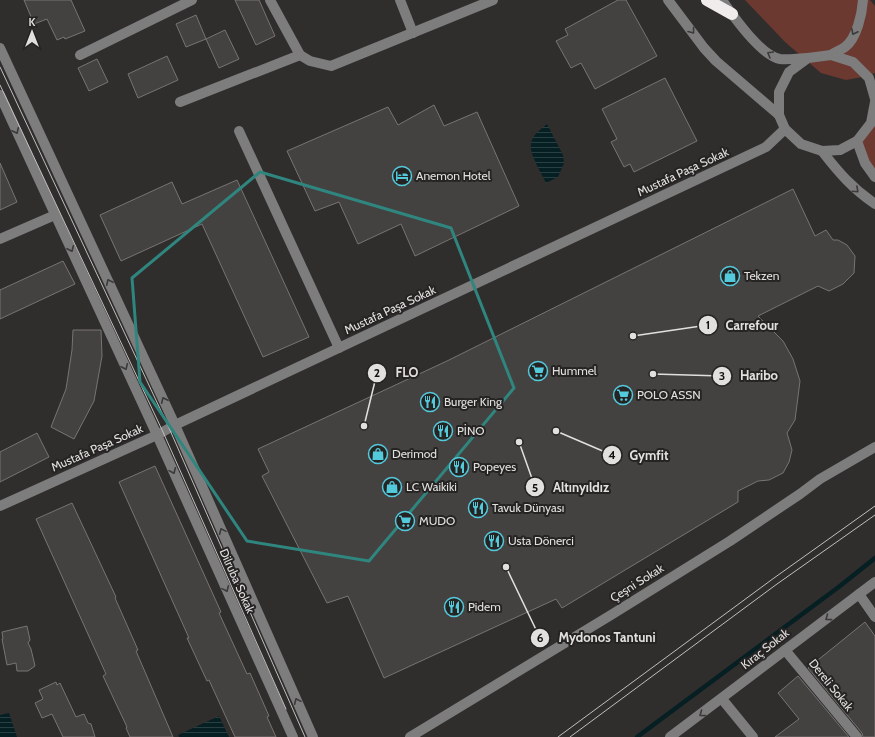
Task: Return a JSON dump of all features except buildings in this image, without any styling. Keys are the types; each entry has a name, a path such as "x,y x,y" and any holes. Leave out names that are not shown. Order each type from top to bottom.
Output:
{"highway":[{"path":"707,0 732,14"}],"street":[{"path":"80,55 192,0"},
{"path":"270,0 300,55 310,61 331,66 493,0"},
{"path":"400,0 413,33"},
{"path":"668,0 704,48 716,61 779,115"},
{"path":"722,0 761,49 779,59 808,58 831,55 846,46 855,32 862,14 863,0"},
{"path":"0,48 175,425 313,737"},
{"path":"180,102 300,55"},
{"path":"808,58 789,72 779,92 779,115 785,129 801,144 822,151 840,150 857,141 871,123 875,101 869,78 853,62 831,55"},
{"name":"Dilruba Sokak","path":"0,95 157,435 293,737"},
{"name":"Mustafa Paşa Sokak","path":"0,506 157,435 175,425 766,147 785,129"},
{"path":"240,131 339,348"},
{"path":"857,141 865,163 875,177"},
{"path":"822,151 839,174 861,194 875,204"},
{"path":"0,239 56,215"},
{"name":"Çeşni Sokak","path":"410,737 611,615 730,540 820,479 875,447"},
{"name":"Kıraç Sokak","path":"670,737 875,582"},
{"path":"859,594 875,617"},
{"name":"Dereli Sokak","path":"785,650 857,737"},
{"path":"722,699 753,737"}],"highlighted area":[{"path":"260,172 451,228 514,388 369,561 247,541 140,382 132,278"}],"shaded area":[{"path":"745,0 870,0 875,6 875,73 868,76 846,80 821,73 785,42"},
{"path":"875,113 875,175 853,146"}],"water":[{"path":"547,124 563,155 564,163 558,177 546,183 532,153 531,144 537,132"},
{"path":"9,713 17,737 0,737 0,715"},
{"path":"219,716 229,737 179,737 178,735"}],"waterway":[{"path":"637,737 840,586 875,558"}],"tram line":[{"path":"0,67 169,428 305,737"},
{"path":"0,85 163,432 286,709"},
{"path":"558,737 774,578 875,506"},
{"path":"570,737 777,584 875,515"}],"place":[{"name":"Anemon Hotel","path":"402,176"},
{"name":"Tekzen","path":"730,276"},
{"name":"Carrefour","path":"633,336"},
{"name":"Hummel","path":"538,371"},
{"name":"Haribo","path":"653,374"},
{"name":"POLO ASSN","path":"623,395"},
{"name":"Burger King","path":"430,402"},
{"name":"FLO","path":"364,426"},
{"name":"PİNO","path":"443,431"},
{"name":"Gymfit","path":"556,431"},
{"name":"Altınyıldız","path":"519,442"},
{"name":"Derimod","path":"378,454"},
{"name":"Popeyes","path":"459,467"},
{"name":"LC Waikiki","path":"392,487"},
{"name":"Tavuk Dünyası","path":"478,508"},
{"name":"MUDO","path":"405,521"},
{"name":"Usta Dönerci","path":"494,541"},
{"name":"Mydonos Tantuni","path":"506,567"},
{"name":"Pidem","path":"454,607"}]}
